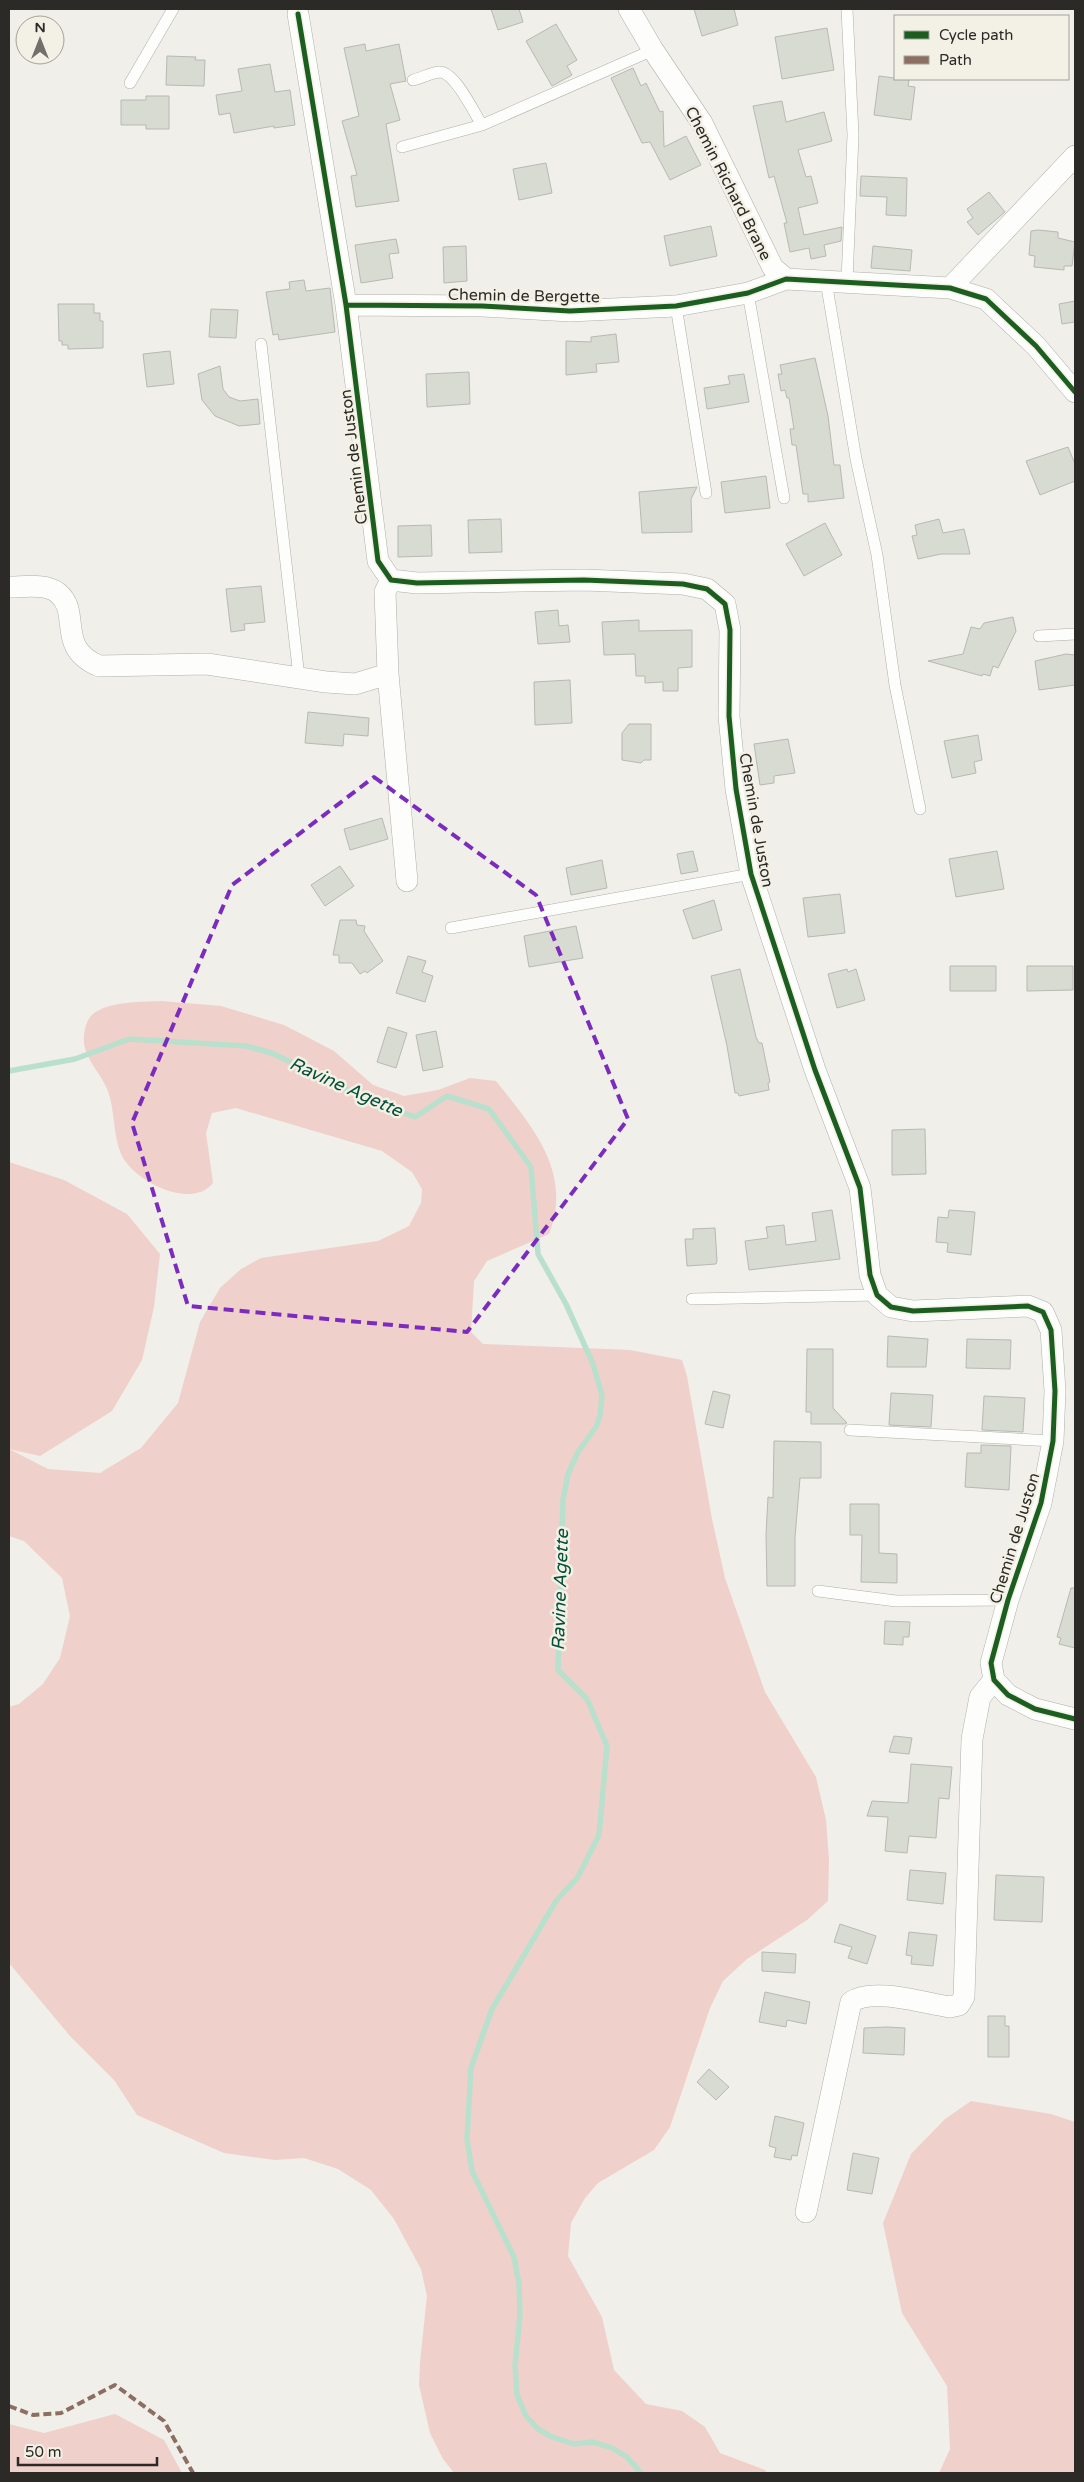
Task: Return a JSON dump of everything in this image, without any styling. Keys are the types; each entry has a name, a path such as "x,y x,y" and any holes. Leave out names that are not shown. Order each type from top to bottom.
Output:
{"street":[{"name":"Chemin Richard Brane","path":"629,9 653,50 702,123 773,268 786,279"},
{"name":"Chemin de Juston","path":"292,12 346,305 378,561 391,580 416,583 584,580 682,584 707,589 725,604 730,630 729,716 736,788 750,874 815,1070 860,1188 870,1274 877,1295 891,1307 913,1311 1028,1306 1043,1312 1051,1330 1055,1391 1054,1441 1041,1503 1008,1600 990,1663 994,1680"},
{"path":"950,288 1075,156"},
{"name":"Chemin de Bergette","path":"346,305 482,306 570,312 676,306 748,292 786,279 950,288 986,299 1036,346 1075,392"},
{"path":"391,580 385,592 388,674 406,881"},
{"path":"9,587 43,587 58,593 66,605 75,648 89,661 99,666 207,664 355,684 388,674"},
{"path":"806,2212 851,2002 859,1997 873,1995 950,2007 960,2004 964,1997 972,1739 980,1697 994,1680 1008,1695 1035,1709 1075,1719"}],"lane":[{"path":"130,83 173,9"},
{"path":"847,9 852,135 847,282"},
{"path":"402,147 482,125 653,50"},
{"path":"413,80 440,72 448,74 462,91 482,125"},
{"path":"826,281 856,459 877,555 895,685 920,809"},
{"path":"748,292 784,498"},
{"path":"676,306 706,493"},
{"path":"261,344 299,677"},
{"path":"1039,636 1075,634"},
{"path":"451,928 750,874"},
{"path":"692,1299 877,1295"},
{"path":"850,1430 1054,1441"},
{"path":"818,1591 896,1601 1008,1600"}],"highlighted area":[{"path":"374,777 536,895 628,1119 467,1332 188,1306 132,1123 232,885"}],"shaded area":[{"path":"161,1001 221,1006 284,1025 334,1051 373,1085 404,1096 438,1090 470,1078 496,1081 523,1116 545,1152 553,1171 556,1191 555,1212 549,1234 487,1261 474,1281 471,1332 483,1344 630,1350 682,1360 687,1376 712,1519 725,1578 765,1692 816,1777 826,1820 829,1860 828,1901 807,1920 747,1959 723,1981 710,2008 670,2127 654,2150 598,2183 585,2198 571,2223 568,2256 602,2317 614,2370 646,2404 682,2411 705,2427 720,2453 765,2470 767,2473 454,2473 443,2459 430,2433 419,2385 427,2296 421,2269 394,2219 371,2190 338,2169 304,2158 275,2160 224,2153 137,2115 114,2080 70,2036 9,1963 9,1707 19,1704 43,1684 60,1658 70,1616 62,1578 24,1541 9,1536 9,1449 48,1469 100,1473 141,1448 178,1403 200,1322 220,1288 241,1269 261,1258 378,1241 409,1226 421,1203 422,1189 412,1172 382,1151 236,1108 212,1113 206,1133 213,1183 203,1191 191,1194 177,1193 149,1182 137,1173 127,1164 118,1147 108,1091 87,1054 84,1035 90,1018 98,1010 125,1003"},
{"path":"9,1162 64,1180 127,1214 160,1254 154,1307 142,1360 112,1411 40,1456 9,1449"},
{"path":"971,2101 1051,2114 1075,2122 1075,2473 939,2473 950,2449 947,2386 902,2313 883,2223 911,2154 945,2119"},
{"path":"115,2414 164,2440 182,2473 9,2473 9,2424 44,2433"}],"building":[{"path":"491,9 519,9 523,22 498,30"},
{"path":"694,9 734,9 738,25 702,36"},
{"path":"556,24 577,60 567,66 572,75 552,86 526,41"},
{"path":"827,28 834,70 782,79 775,37"},
{"path":"365,44 366,51 399,44 406,81 390,84 400,120 386,124 399,201 356,207 351,176 357,175 342,121 359,116 344,48"},
{"path":"167,56 196,57 195,60 205,60 204,86 166,85"},
{"path":"270,64 275,92 290,90 295,125 274,128 274,126 234,133 230,113 219,115 216,95 242,91 238,69"},
{"path":"633,68 641,86 646,83 660,112 663,111 664,147 686,136 701,165 670,180 650,142 642,143 611,78"},
{"path":"879,76 894,78 894,80 909,80 908,86 915,87 911,120 874,115"},
{"path":"146,96 169,96 169,129 146,129 146,125 121,125 121,100 146,100"},
{"path":"782,101 786,122 824,112 832,141 798,150 806,177 811,176 818,203 798,208 804,235 842,227 841,241 824,245 826,256 811,259 809,248 790,252 784,223 787,223 774,176 769,178 753,106"},
{"path":"546,163 552,193 519,200 513,169"},
{"path":"861,176 907,178 906,216 886,215 887,197 860,196"},
{"path":"989,192 1005,212 978,235 967,222 973,218 967,209"},
{"path":"711,226 717,256 670,266 664,236"},
{"path":"1031,231 1058,232 1058,238 1075,242 1072,266 1064,266 1064,270 1034,267 1035,256 1029,255"},
{"path":"396,239 399,253 389,254 393,278 361,283 355,245"},
{"path":"466,246 467,281 444,283 443,247"},
{"path":"873,246 912,250 910,271 871,268"},
{"path":"304,280 306,291 330,288 335,332 279,340 278,334 273,335 266,292 290,289 289,282"},
{"path":"1075,301 1075,322 1062,324 1059,304"},
{"path":"58,304 94,304 94,313 100,313 100,321 103,321 103,348 68,349 68,345 62,345 62,341 59,341"},
{"path":"211,309 238,310 236,338 209,337"},
{"path":"616,334 619,362 596,364 597,372 566,375 566,341 591,342 591,337"},
{"path":"170,351 174,384 147,387 143,354"},
{"path":"815,358 828,416 834,465 840,465 844,498 808,502 808,494 803,494 796,445 792,445 790,429 794,429 789,398 787,398 785,390 781,391 778,374 782,374 780,365"},
{"path":"220,366 223,389 229,397 240,401 258,399 260,424 239,426 215,416 202,400 198,374"},
{"path":"469,372 470,404 427,407 426,374"},
{"path":"744,374 749,402 707,409 704,388 730,384 728,376"},
{"path":"1068,447 1075,464 1075,481 1040,495 1026,461"},
{"path":"766,476 770,508 725,513 721,482"},
{"path":"697,487 691,499 692,532 642,533 639,492"},
{"path":"501,519 502,552 469,553 468,520"},
{"path":"939,519 943,533 964,529 970,554 941,554 918,559 912,536 917,535 915,525"},
{"path":"825,523 842,555 804,576 786,544"},
{"path":"431,525 432,556 398,557 398,526"},
{"path":"261,586 265,622 244,624 245,630 231,632 226,589"},
{"path":"558,610 559,626 568,625 570,642 538,644 535,612"},
{"path":"1013,617 1016,631 998,668 993,666 990,676 983,674 982,676 928,661 963,654 971,627 980,629 984,623"},
{"path":"639,620 639,631 692,630 692,667 678,668 678,691 663,691 663,682 645,683 645,676 636,676 635,654 604,655 602,622"},
{"path":"1066,654 1075,655 1075,685 1039,690 1035,661"},
{"path":"570,680 572,723 535,725 534,682"},
{"path":"308,712 369,718 368,736 344,734 343,746 305,743"},
{"path":"629,724 651,724 651,760 644,760 641,763 622,760 622,733"},
{"path":"978,735 982,760 974,762 976,773 952,778 944,741"},
{"path":"788,739 795,773 774,776 774,783 760,785 754,744"},
{"path":"382,818 388,839 350,850 344,829"},
{"path":"693,851 698,871 681,874 677,854"},
{"path":"997,851 1004,889 956,897 949,859"},
{"path":"602,860 607,888 571,895 566,868"},
{"path":"340,866 354,886 325,906 311,885"},
{"path":"840,894 845,933 808,937 803,898"},
{"path":"714,900 722,930 693,939 683,910"},
{"path":"340,920 356,920 357,925 365,926 364,931 383,961 367,973 365,971 360,974 352,963 339,963 339,955 333,955"},
{"path":"576,926 583,958 529,967 524,936"},
{"path":"408,956 426,961 422,972 433,976 425,1002 396,993"},
{"path":"950,966 996,966 996,991 950,991"},
{"path":"1027,966 1073,966 1073,990 1027,991"},
{"path":"740,969 756,1037 759,1043 762,1043 770,1082 768,1083 769,1090 739,1096 738,1093 735,1093 727,1046 711,976"},
{"path":"847,969 848,972 856,969 865,1000 837,1008 828,974"},
{"path":"388,1027 407,1033 396,1068 377,1062"},
{"path":"436,1031 443,1067 423,1071 416,1035"},
{"path":"925,1129 926,1174 892,1175 892,1130"},
{"path":"832,1210 840,1259 749,1270 745,1241 768,1238 766,1227 784,1225 786,1245 816,1241 812,1213"},
{"path":"949,1210 975,1212 971,1255 947,1252 948,1243 936,1242 938,1217 948,1218"},
{"path":"715,1228 716,1264 687,1266 685,1239 693,1239 693,1229"},
{"path":"888,1336 928,1339 926,1367 887,1367"},
{"path":"967,1339 1011,1340 1010,1369 966,1368"},
{"path":"807,1349 833,1349 833,1408 847,1423 811,1424 811,1412 806,1412"},
{"path":"713,1391 730,1395 723,1428 705,1424"},
{"path":"891,1393 933,1395 931,1427 889,1425"},
{"path":"984,1396 1025,1398 1023,1432 982,1430"},
{"path":"774,1441 821,1442 821,1478 800,1478 795,1537 795,1586 767,1586 766,1535 768,1497 773,1498"},
{"path":"981,1445 1011,1446 1009,1490 965,1487 967,1453 981,1453"},
{"path":"850,1504 879,1504 879,1553 897,1554 897,1583 861,1582 862,1535 850,1535"},
{"path":"1071,1588 1075,1588 1075,1648 1059,1644 1061,1638 1057,1637"},
{"path":"885,1621 910,1622 909,1637 903,1637 903,1645 884,1644"},
{"path":"894,1736 912,1738 909,1754 889,1752"},
{"path":"911,1764 952,1767 949,1799 939,1798 936,1838 909,1836 907,1853 885,1851 888,1817 867,1816 872,1801 908,1803"},
{"path":"910,1870 946,1873 943,1904 907,1900"},
{"path":"996,1875 1044,1877 1042,1922 994,1920"},
{"path":"840,1924 876,1936 867,1964 848,1958 852,1947 834,1942"},
{"path":"909,1932 937,1935 933,1966 911,1964 912,1956 906,1955"},
{"path":"762,1952 796,1954 795,1973 762,1971"},
{"path":"765,1992 810,2002 806,2024 787,2020 786,2027 759,2022"},
{"path":"988,2016 1005,2016 1005,2026 1009,2026 1009,2057 988,2057"},
{"path":"864,2028 905,2028 904,2055 863,2053"},
{"path":"709,2069 729,2087 716,2100 697,2082"},
{"path":"775,2116 804,2123 797,2156 792,2155 791,2160 774,2157 776,2148 769,2146"},
{"path":"853,2153 879,2158 872,2194 847,2190"}],"waterway":[{"name":"Ravine Agette","path":"9,1071 75,1059 129,1039 246,1046 272,1053 362,1097 415,1117 447,1096 489,1109 531,1167 538,1254 566,1304 593,1364 602,1395 600,1416 596,1427 578,1452 568,1474 563,1500 558,1670 587,1699 607,1746 599,1835 578,1877 556,1901 492,2009 471,2068 467,2139 472,2171 514,2257 519,2284 520,2315 515,2365 517,2395 526,2416 538,2429 552,2437 574,2444 593,2442 612,2448 627,2457 641,2473"}],"marked path":[{"path":"9,2406 33,2415 61,2413 115,2385 164,2421 193,2473"}],"cycle path":[{"path":"298,14 346,305 378,561 391,580 417,583 584,580 683,584 707,589 725,604 730,630 729,716 736,789 751,874 815,1070 860,1188 870,1275 877,1295 891,1307 913,1311 1028,1306 1043,1312 1051,1330 1055,1391 1053,1441 1041,1503 1008,1600 991,1663 994,1680 1008,1695 1035,1709 1075,1719"},
{"path":"346,305 482,306 570,311 676,306 748,293 786,279 950,288 986,299 1036,346 1075,392"}]}
